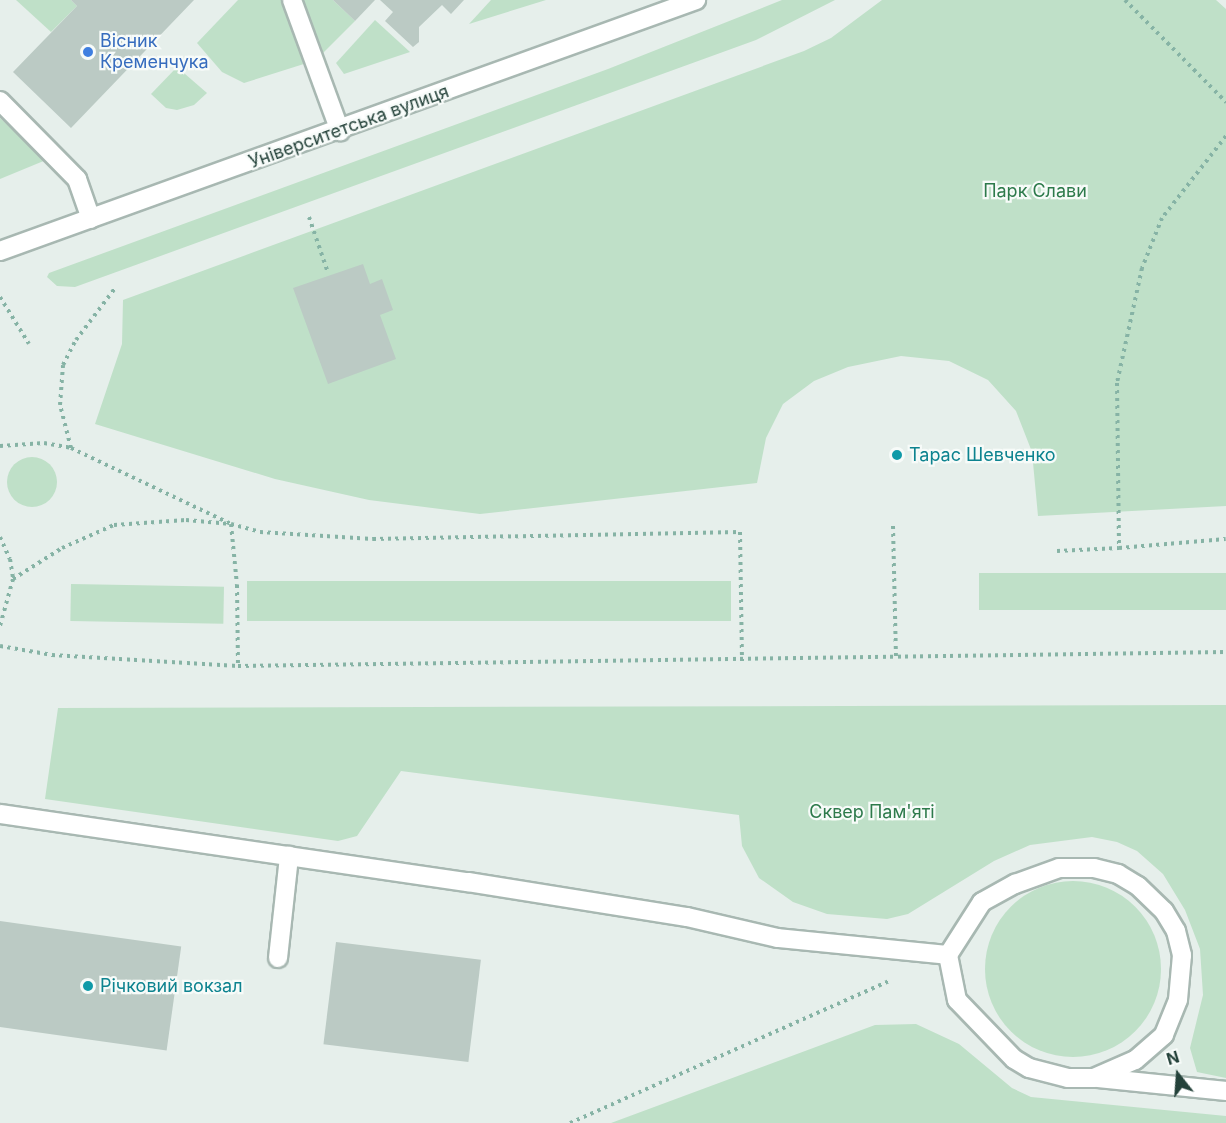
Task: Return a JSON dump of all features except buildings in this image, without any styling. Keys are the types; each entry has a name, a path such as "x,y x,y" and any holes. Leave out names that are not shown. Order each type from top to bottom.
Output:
{"street":[{"path":"292,0 340,131"},
{"name":"Університетська вулиця","path":"0,251 340,131 696,0"},
{"path":"0,101 77,179 91,219"},
{"path":"0,814 687,917 778,938 948,955"},
{"path":"279,958 290,856"},
{"path":"1094,1078 1115,1071 1150,1049 1173,1018 1182,978 1182,955 1176,931 1152,896 1118,874 1094,868 1059,868 1015,884 982,902 948,955 957,1000 1014,1059 1029,1068 1068,1078 1094,1078 1226,1090"}],"path":[{"path":"1125,0 1226,102"},
{"path":"1119,548 1117,383 1142,268 1162,218 1226,136"},
{"path":"309,217 327,270"},
{"path":"71,448 60,405 63,365 76,340 116,287"},
{"path":"0,297 29,345"},
{"path":"0,446 44,443 71,448 231,524"},
{"path":"13,579 62,548 114,525 186,520 231,524 283,535 373,539 740,532 742,661"},
{"path":"231,524 237,585 238,666"},
{"path":"893,526 896,658"},
{"path":"0,537 10,559 13,579 0,626"},
{"path":"1057,550 1119,548 1226,539"},
{"path":"0,646 52,655 238,666 742,661 1226,651"},
{"path":"570,1123 894,979"}],"green space":[{"path":"16,0 71,0 77,6 51,32"},
{"path":"238,0 284,0 307,63 244,83 222,72 197,43"},
{"path":"303,0 333,0 355,21 323,53"},
{"path":"491,0 546,0 469,24"},
{"path":"782,0 835,0 756,40 75,287 57,286 47,277 49,273 608,69"},
{"name":"Парк Слави","path":"882,0 1216,0 1226,9 1226,506 1038,516 1032,452 1016,411 988,380 949,361 901,356 848,367 814,381 783,404 766,438 757,483 480,514 369,500 275,479 95,424 122,344 123,300 804,51 831,38"},
{"path":"375,20 410,52 344,74 336,63"},
{"path":"177,67 207,93 194,105 177,110 166,108 151,94"},
{"path":"0,118 46,160 0,179"},
{"path":"27,457 37,457 50,464 57,477 57,487 50,500 37,507 27,507 18,503 11,496 7,487 7,477 11,468 18,461"},
{"path":"979,573 1226,573 1226,610 979,610"},
{"path":"247,581 731,581 731,621 247,621"},
{"path":"71,584 224,587 223,624 70,621"},
{"name":"Сквер Пам'яті","path":"1226,705 1226,1078 1197,1072 1190,1048 1203,995 1200,949 1185,910 1163,874 1137,851 1117,842 1092,837 1030,845 994,861 908,914 887,919 827,914 793,902 759,878 742,846 739,815 401,771 357,836 338,841 45,799 58,708"},
{"path":"1073,881 1090,882 1107,887 1135,907 1155,935 1160,952 1160,986 1155,1003 1135,1031 1107,1051 1090,1056 1073,1057 1056,1056 1039,1051 1011,1031 991,1003 986,986 985,969 986,952 991,935 1011,907 1039,887 1056,882"},
{"path":"916,1024 959,1044 1012,1088 1031,1097 1226,1116 1226,1123 611,1123 875,1025"}],"place":[{"name":"Вісник Кременчука","path":"88,52"},
{"name":"Тарас Шевченко","path":"897,455"},
{"name":"Річковий вокзал","path":"88,986"}]}
